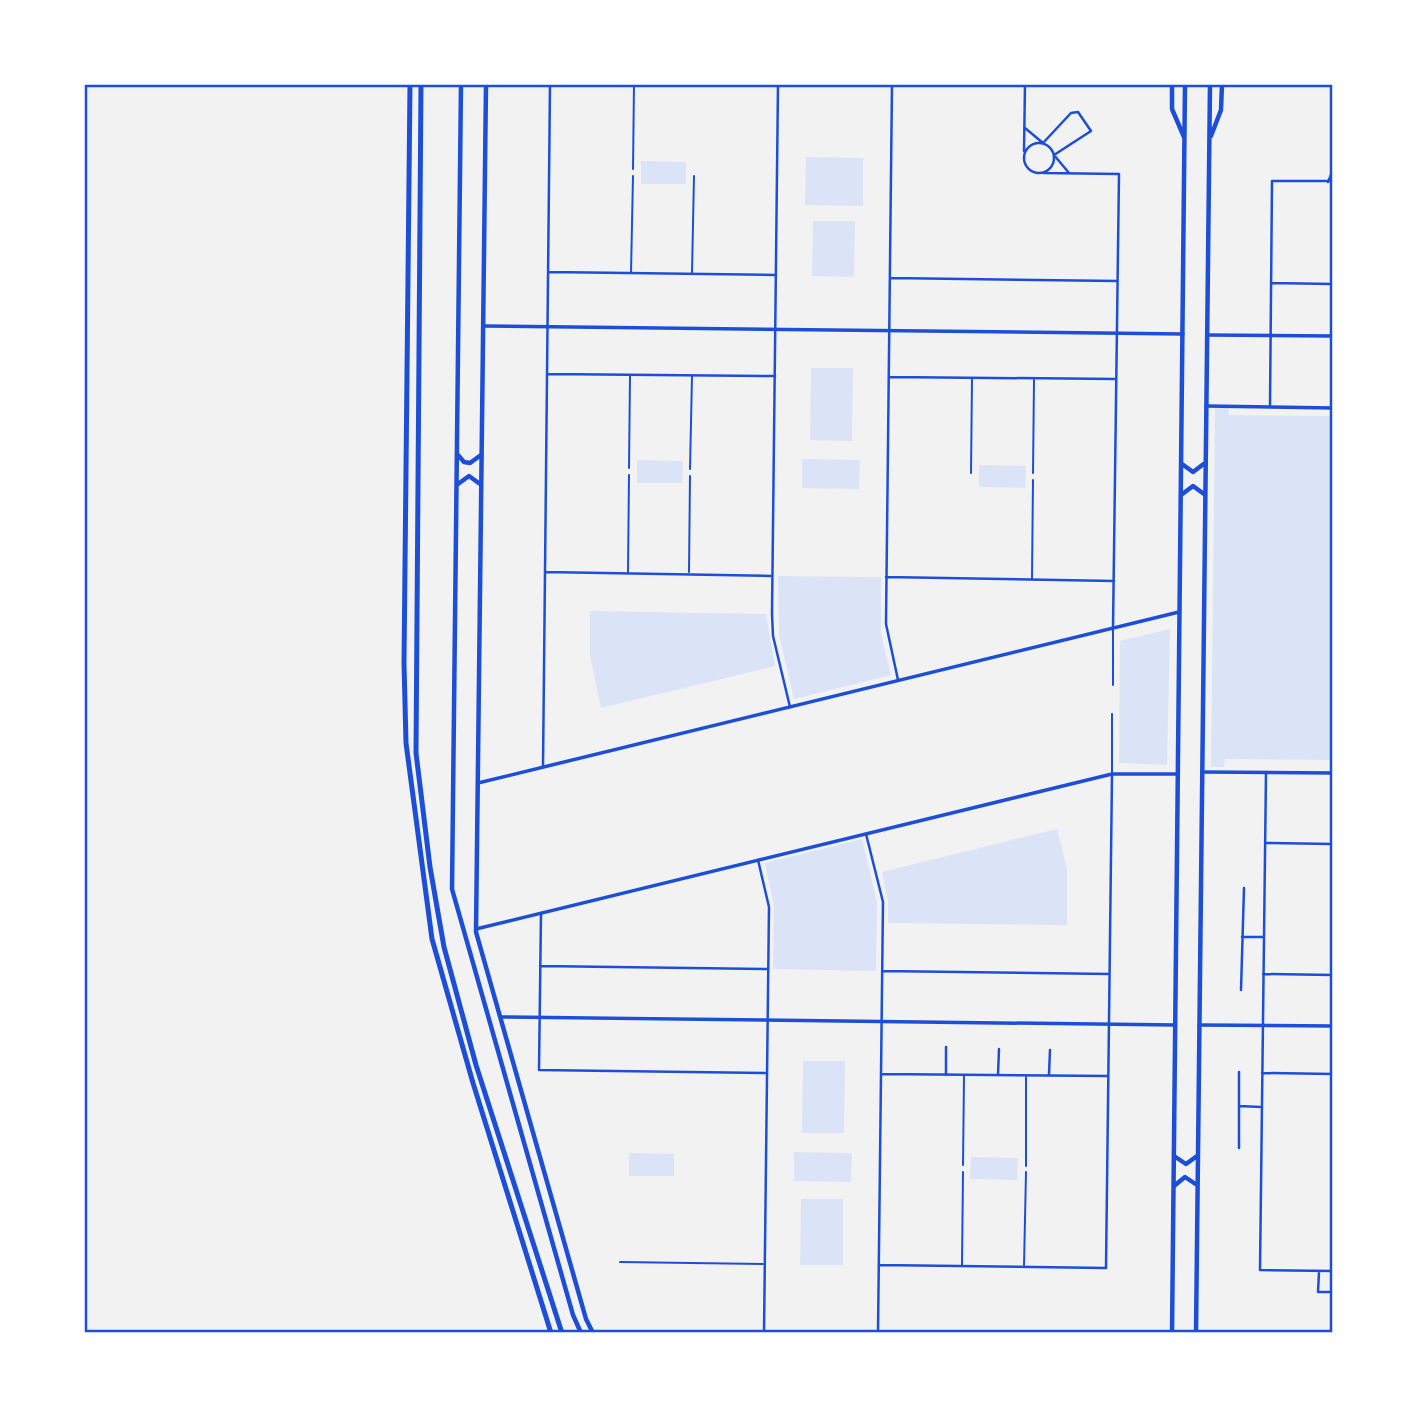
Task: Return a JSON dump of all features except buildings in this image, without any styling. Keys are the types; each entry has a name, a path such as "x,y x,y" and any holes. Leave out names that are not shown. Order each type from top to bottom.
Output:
{"highway":[{"path":"410,84 404,663 408,768 432,939 473,1083 551,1333"},
{"path":"421,84 416,752 430,867 444,947 476,1065 563,1333"}],"main road":[{"path":"461,84 452,889 573,1315 581,1333"},
{"path":"486,84 476,929 586,1319 593,1333"},
{"path":"1172,84 1172,109 1185,139"},
{"path":"1171,1333 1185,84"},
{"path":"1196,1333 1210,84"},
{"path":"1209,140 1221,110 1222,84"},
{"path":"457,451 461,460 470,463 477,461 481,451"},
{"path":"1181,459 1186,469 1193,472 1200,469 1206,460"},
{"path":"457,488 462,478 469,476 479,481 481,489"},
{"path":"1181,498 1186,489 1193,486 1203,491 1205,499"},
{"path":"1174,1152 1176,1159 1186,1164 1193,1162 1198,1152"},
{"path":"1173,1189 1178,1180 1185,1177 1195,1182 1198,1190"}],"street":[{"path":"543,767 550,84"},
{"path":"778,84 772,576 774,636 790,707"},
{"path":"892,84 886,577 887,633 898,680"},
{"path":"1025,84 1024,153 1025,161 1033,170 1044,173 1119,174 1113,628"},
{"path":"1043,144 1071,113 1078,112 1091,131 1087,137 1054,155"},
{"path":"1025,128 1069,173"},
{"path":"1024,153 1031,143 1043,144"},
{"path":"1044,173 1054,166 1054,155"},
{"path":"1328,182 1333,170"},
{"path":"1270,407 1272,181 1333,181"},
{"path":"547,272 775,275"},
{"path":"890,278 1117,281"},
{"path":"1271,283 1333,284"},
{"path":"483,326 1182,334"},
{"path":"1207,335 1333,337"},
{"path":"547,374 775,376"},
{"path":"889,377 1116,379"},
{"path":"1206,406 1333,408"},
{"path":"544,572 772,576"},
{"path":"886,577 1114,581"},
{"path":"478,783 1180,612"},
{"path":"1202,772 1333,773"},
{"path":"1266,772 1260,1270 1333,1271"},
{"path":"476,929 1112,774 1178,774"},
{"path":"878,1265 1106,1268 1112,774"},
{"path":"866,834 883,902 878,1333"},
{"path":"1265,843 1333,844"},
{"path":"758,860 769,907 764,1333"},
{"path":"1241,990 1244,888"},
{"path":"541,913 539,1070 767,1073"},
{"path":"1242,937 1264,937"},
{"path":"540,967 767,969"},
{"path":"881,971 1109,974"},
{"path":"1263,974 1333,975"},
{"path":"499,1017 1175,1025"},
{"path":"1199,1025 1333,1026"},
{"path":"946,1047 946,1075"},
{"path":"998,1075 999,1048"},
{"path":"1049,1076 1050,1050"},
{"path":"1239,1148 1240,1072"},
{"path":"1262,1073 1333,1074"},
{"path":"881,1074 1108,1076"},
{"path":"1240,1106 1262,1107"},
{"path":"1319,1271 1318,1292 1333,1292"}],"lane":[{"path":"633,169 634,84"},
{"path":"631,274 633,176"},
{"path":"692,274 694,176"},
{"path":"629,468 631,375"},
{"path":"690,469 692,375"},
{"path":"971,472 972,378"},
{"path":"1033,473 1034,379"},
{"path":"628,573 629,475"},
{"path":"689,575 690,475"},
{"path":"1032,579 1033,480"},
{"path":"1113,628 1113,685"},
{"path":"1112,714 1112,774"},
{"path":"963,1165 964,1075"},
{"path":"1026,1076 1026,1166"},
{"path":"962,1266 963,1172"},
{"path":"1024,1267 1026,1172"},
{"path":"620,1262 764,1264"}],"shaded area":[{"path":"806,157 863,158 863,206 805,205"},
{"path":"641,161 686,162 686,184 641,184"},
{"path":"813,221 855,221 854,277 812,276"},
{"path":"811,368 853,368 852,441 810,440"},
{"path":"1215,407 1228,407 1229,415 1333,416 1333,760 1225,759 1224,767 1211,767"},
{"path":"802,459 860,460 859,489 802,488"},
{"path":"637,460 683,461 682,483 637,483"},
{"path":"979,465 1026,466 1025,488 979,487"},
{"path":"778,576 881,577 881,634 891,675 794,699 779,635"},
{"path":"590,611 766,614 775,666 601,708 590,656"},
{"path":"1170,629 1167,765 1119,763 1120,641"},
{"path":"1057,829 1067,869 1067,925 888,923 888,901 882,872"},
{"path":"862,839 877,902 876,971 773,969 774,907 765,863"},
{"path":"803,1061 845,1061 844,1133 802,1133"},
{"path":"794,1152 852,1153 851,1182 794,1181"},
{"path":"629,1153 674,1154 674,1176 629,1176"},
{"path":"971,1157 1018,1158 1017,1180 970,1179"},
{"path":"801,1199 843,1199 843,1265 800,1265"}]}
